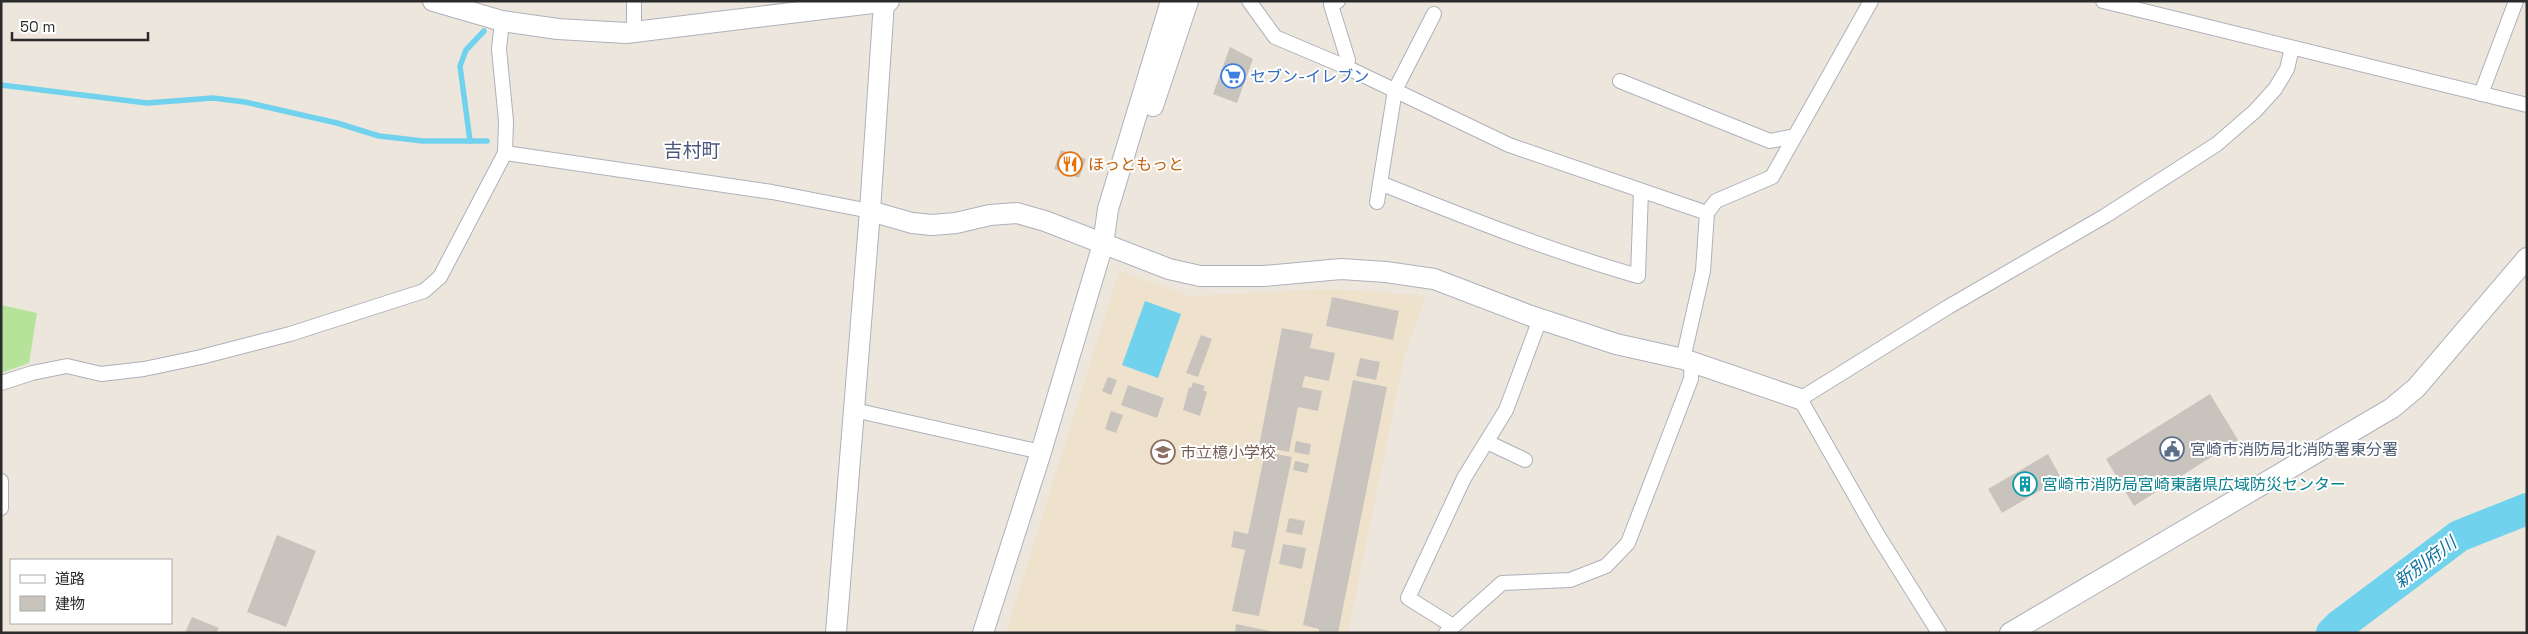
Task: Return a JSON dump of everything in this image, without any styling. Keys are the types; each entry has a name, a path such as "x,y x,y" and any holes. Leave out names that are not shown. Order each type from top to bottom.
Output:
{"street":[{"path":"433,1 502,21 558,29 634,32 789,7 887,2 836,633"},
{"path":"634,1 634,32"},
{"path":"983,633 1041,452 1102,244 1108,209 1171,1"},
{"path":"1102,244 1118,215 1188,1"},
{"path":"1249,1 1275,37 1346,67 1509,145 1707,214"},
{"path":"1338,1 1331,4 1348,60 1346,67"},
{"path":"1540,319 1506,410 1464,478 1408,598 1450,630 1502,583 1570,580 1606,566 1628,543 1691,379 1687,361 1703,271 1707,214 1716,201 1772,177 1871,1"},
{"path":"2103,1 2527,105"},
{"path":"2481,94 2516,1"},
{"path":"1377,202 1395,90 1434,14"},
{"path":"1,383 32,373 67,366 101,374 144,369 201,357 290,334 411,297 424,291 440,277 505,153 506,121 500,48 502,21"},
{"path":"1800,399 1948,307 2105,216 2217,144 2255,111 2275,89 2287,70 2292,48"},
{"path":"1620,81 1770,141 1795,136"},
{"path":"505,153 762,191 870,212 912,223 932,225 956,223 990,215 1016,213 1045,221 1170,269 1200,276 1264,276 1341,269 1386,272 1434,279 1540,319 1616,344 1687,361 1800,399 1878,534 1939,633"},
{"path":"1380,183 1502,231 1638,276 1641,191"},
{"path":"2010,633 2392,408 2416,388 2527,258"},
{"path":"854,410 1041,452"},
{"path":"1487,442 1525,460"},
{"path":"1,481 1,508"}],"shaded area":[{"name":"市立檍小学校","path":"1119,271 1190,296 1330,289 1417,295 1425,299 1405,354 1348,633 1338,633 1387,387 1353,380 1303,625 1319,629 1319,633 1278,633 1236,624 1235,633 1006,633","holes":["1332,297 1398,311 1393,340 1326,326","1282,329 1313,334 1310,348 1329,381 1305,376 1302,387 1322,392 1318,411 1298,407 1289,452 1259,446","1201,335 1212,339 1197,377 1187,373","1193,382 1205,386 1203,390 1207,392 1200,416 1184,410 1189,388 1191,388","1128,385 1164,398 1157,418 1121,405","1265,452 1292,457 1259,616 1233,610 1245,550 1231,547 1234,532 1248,534","1283,544 1306,548 1302,568 1279,564"]}],"green space":[{"path":"1,305 37,313 29,363 1,373"}],"water":[{"path":"1145,301 1181,314 1158,378 1122,365"}],"building":[{"name":"セブン-イレブン","path":"1230,47 1253,59 1237,103 1213,94"},
{"name":"ほっともっと","path":"1061,150 1086,159 1079,178 1054,169"},
{"path":"1332,297 1399,311 1393,340 1326,326"},
{"path":"1282,328 1313,334 1310,348 1335,353 1329,381 1305,376 1302,387 1322,391 1318,411 1298,407 1289,452 1259,446"},
{"path":"1201,335 1212,339 1198,377 1186,373"},
{"path":"1360,358 1380,362 1376,380 1356,376"},
{"path":"1108,377 1117,380 1111,395 1102,391"},
{"path":"1353,380 1387,387 1338,633 1319,633 1319,629 1303,625"},
{"path":"1193,382 1205,386 1203,390 1207,392 1200,416 1183,410 1189,387 1191,388"},
{"path":"1128,385 1164,398 1157,418 1121,405"},
{"name":"宮崎市消防局北消防署東分署","path":"2210,394 2238,440 2134,506 2106,459"},
{"path":"1111,411 1123,415 1116,433 1105,429"},
{"path":"1296,441 1311,444 1309,455 1294,452"},
{"path":"1265,452 1292,457 1259,616 1232,611 1245,550 1231,547 1234,531 1248,534"},
{"name":"宮崎市消防局宮崎東諸県広域防災センター","path":"2048,454 2061,478 2002,513 1988,489"},
{"path":"1295,461 1309,464 1307,473 1293,470"},
{"path":"1289,518 1305,521 1302,535 1286,532"},
{"path":"277,535 316,551 286,627 247,612"},
{"path":"1283,544 1306,548 1302,569 1279,564"},
{"path":"192,617 219,628 216,633 185,633"},
{"path":"1236,624 1274,632 1274,633 1235,633"}],"waterway":[{"path":"470,141 460,66 466,50 484,31"},
{"path":"1,85 147,103 213,98 245,102 337,123 379,136 423,141 487,141"},
{"name":"新別府川","path":"2332,633 2459,536 2527,509"}],"place":[{"name":"セブン-イレブン","path":"1233,76"},
{"name":"ほっともっと","path":"1070,164"},
{"name":"宮崎市消防局北消防署東分署","path":"2172,449"},
{"name":"市立檍小学校","path":"1163,452"},
{"name":"宮崎市消防局宮崎東諸県広域防災センター","path":"2025,484"}],"district":[{"name":"吉村町","path":"692,150"}]}
